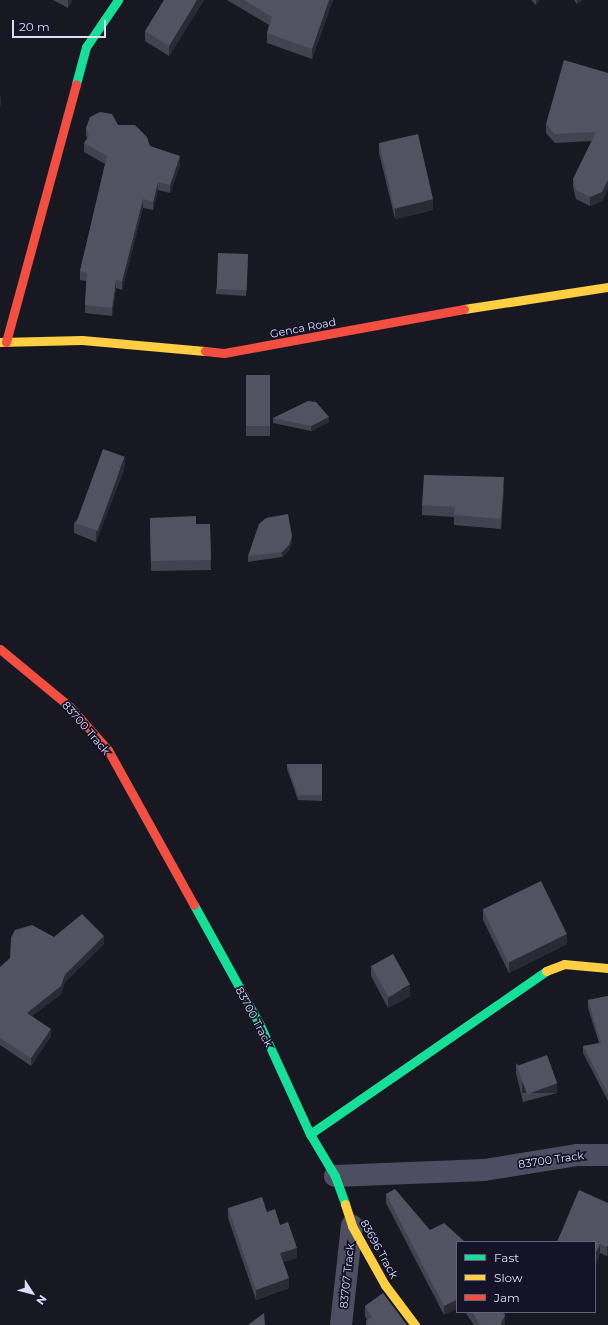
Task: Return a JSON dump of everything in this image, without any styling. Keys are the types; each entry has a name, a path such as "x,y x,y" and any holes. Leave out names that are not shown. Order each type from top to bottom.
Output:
{"street":[{"path":"3,342 86,47 118,0"},
{"name":"Genca Road","path":"3,342 82,340 224,353 467,309 608,287"},
{"name":"83700 Track","path":"0,649 70,707 108,750 260,1026 310,1134 335,1176 484,1170 578,1155 608,1155"},
{"path":"310,1134 548,970 570,963 608,968"},
{"name":"83696 Track","path":"335,1176 352,1226 385,1286 415,1325"},
{"name":"83707 Track","path":"341,1325 352,1226"}],"building":[{"path":"164,0 197,0 169,46 145,31"},
{"path":"244,0 329,0 312,49 267,33 272,17"},
{"path":"564,60 608,73 608,180 602,192 590,197 576,190 573,179 596,132 555,134 546,124"},
{"path":"100,112 112,114 118,125 135,125 147,137 150,146 180,156 170,185 158,182 153,202 143,199 122,281 116,280 112,308 85,305 87,273 80,271 107,156 84,143 89,136 86,128 90,117"},
{"path":"418,134 433,199 394,208 379,143"},
{"path":"218,253 248,254 247,290 217,289"},
{"path":"246,375 270,375 270,426 246,426"},
{"path":"308,401 316,402 329,417 311,426 273,418"},
{"path":"103,449 125,457 98,531 76,523"},
{"path":"424,475 504,477 501,519 454,515 455,507 422,505"},
{"path":"288,514 292,536 289,545 282,552 248,556 259,524 266,518"},
{"path":"196,516 196,524 210,524 211,560 151,561 150,518"},
{"path":"287,764 322,764 322,795 298,795"},
{"path":"541,881 567,934 508,963 483,909"},
{"path":"82,914 104,936 65,974 61,986 27,1013 51,1029 31,1058 0,1038 0,967 10,958 11,938 15,930 32,925 54,937"},
{"path":"393,954 410,985 388,997 371,966"},
{"path":"608,996 608,1094 583,1046 601,1043 588,1000"},
{"path":"547,1055 557,1083 527,1094 517,1066"},
{"path":"395,1189 430,1230 444,1223 464,1241 456,1241 456,1300 444,1306 386,1194"},
{"path":"579,1190 608,1203 607,1247 600,1244 596,1253 596,1241 557,1241"},
{"path":"262,1197 267,1212 275,1209 280,1225 288,1222 297,1248 280,1253 289,1278 256,1290 228,1208"},
{"path":"383,1293 407,1325 369,1325 366,1321 372,1317 365,1306"},
{"path":"264,1313 265,1325 248,1325"},
{"path":"473,1313 504,1313 505,1316 501,1323 502,1325 481,1325"}],"traffic: fast":[{"path":"76,84 86,47 118,0"},
{"path":"194,905 260,1025 310,1134 335,1176 345,1204"},
{"path":"310,1134 546,971"}],"traffic: slow":[{"path":"464,309 608,287"},
{"path":"0,342 82,340 205,351"},
{"path":"546,971 564,964 608,968"},
{"path":"345,1204 352,1226 385,1285 415,1325"}],"traffic: jam":[{"path":"6,342 76,84"},
{"path":"205,351 224,353 464,309"},
{"path":"0,649 70,707 108,750 194,905"}]}
